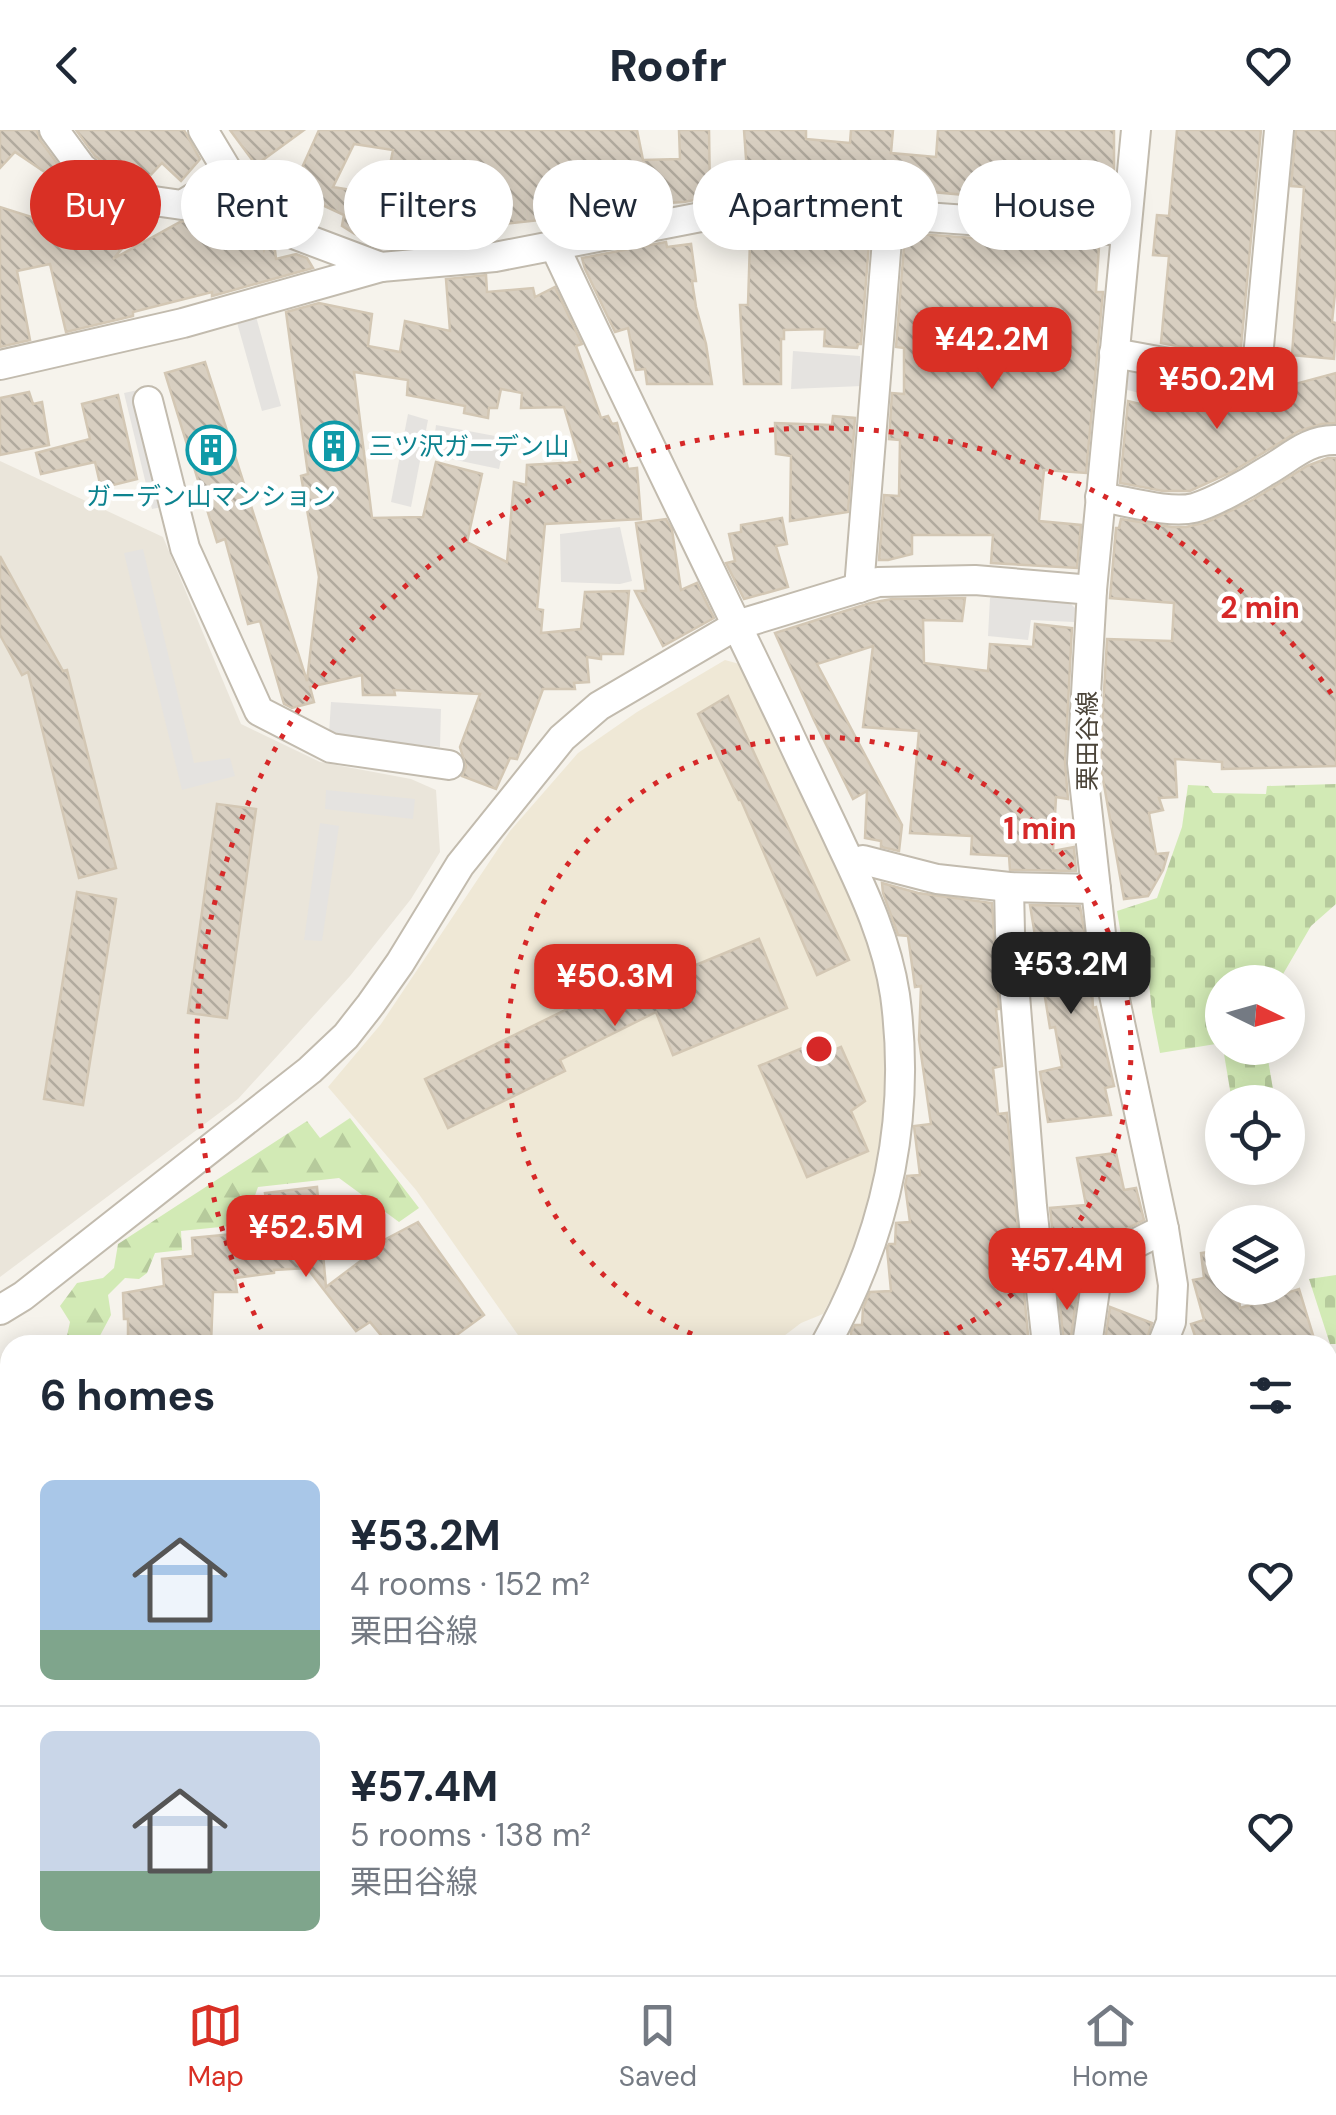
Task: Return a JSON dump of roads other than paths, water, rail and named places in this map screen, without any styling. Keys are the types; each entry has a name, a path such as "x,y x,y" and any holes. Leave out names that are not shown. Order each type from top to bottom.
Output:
{"street":[{"path":"54,130 82,168 119,196 181,205"},
{"path":"203,130 221,160"},
{"name":"栗田谷線","path":"1131,176 1136,130"},
{"path":"1114,354 1256,379 1280,130"},
{"path":"324,246 381,267"},
{"path":"0,365 183,323 381,267 533,250"},
{"path":"556,250 737,625 883,941 900,1048 896,1145 866,1262 830,1335"},
{"path":"859,588 885,250"},
{"name":"栗田谷線","path":"1123,250 1092,590 1082,764 1102,934 1173,1284 1171,1322 1166,1335"},
{"path":"148,401 185,548 259,711 331,748 449,765"},
{"path":"1100,497 1178,510 1197,508 1313,442 1336,440"},
{"path":"0,1310 23,1296 310,1070 346,1036 400,962 460,866 562,738 599,706 737,625 878,582 975,580 1092,590"},
{"path":"863,860 937,880 1009,888 1096,889"},
{"path":"1009,888 1030,1188 1046,1335"},
{"path":"1088,1335 1099,1262 1164,1229"}],"place":[{"name":"三ツ沢ガーデン山","path":"334,446"},
{"name":"ガーデン山マンション","path":"211,450"}]}
